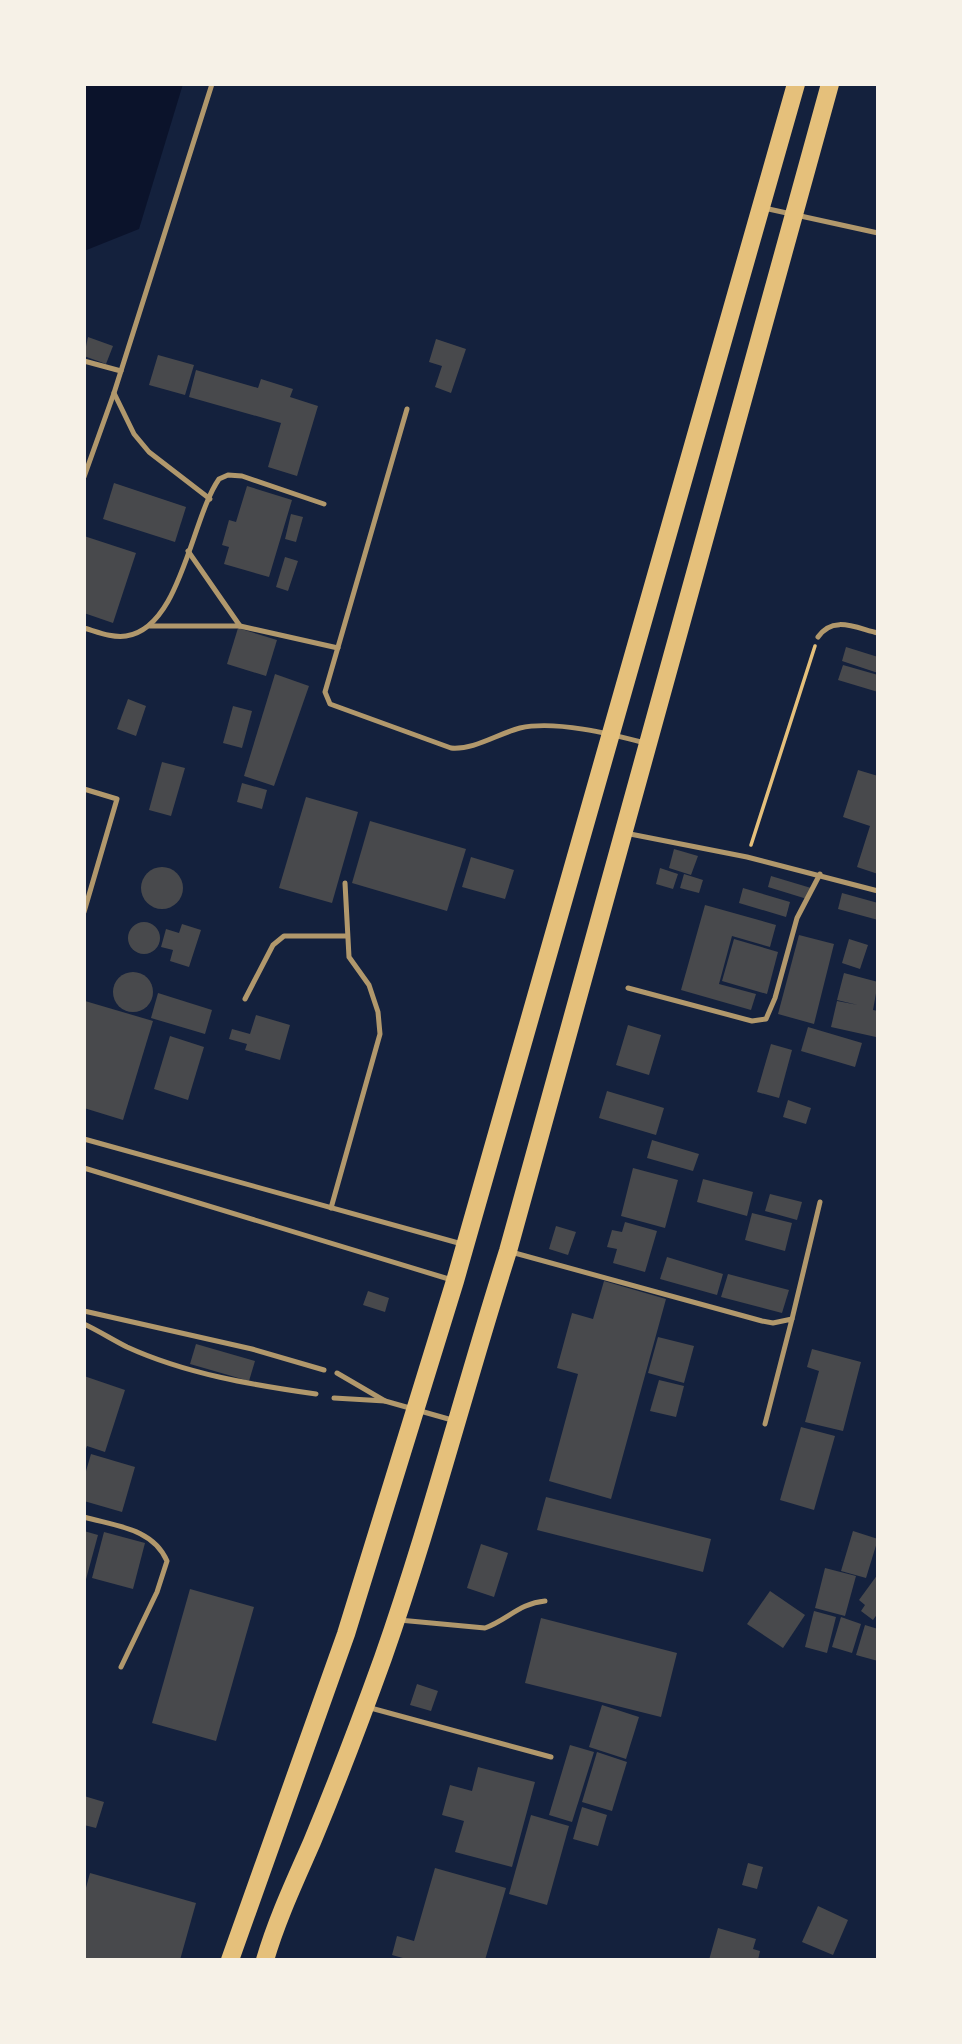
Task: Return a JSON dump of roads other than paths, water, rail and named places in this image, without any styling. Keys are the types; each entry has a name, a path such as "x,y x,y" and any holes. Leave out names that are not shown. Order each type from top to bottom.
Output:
{"highway":[{"path":"230,1960 341,1647 455,1281 796,84"},
{"path":"265,1960 274,1927 313,1839 396,1620 431,1512 455,1421 508,1251 830,84"},
{"path":"243,1918 274,1927"}],"lane":[{"path":"84,477 114,393 212,84"},
{"path":"761,207 878,233"},
{"path":"84,361 121,371"},
{"path":"114,393 134,434 149,452 209,499"},
{"path":"407,409 325,692 330,704 452,748 461,749 522,728 611,734 649,744"},
{"path":"84,628 116,636 130,635 149,626 166,607 219,479 228,475 242,476 324,504"},
{"path":"188,551 240,626"},
{"path":"818,637 825,626 834,623 878,633"},
{"path":"149,626 240,626 338,648"},
{"path":"84,789 117,799 84,912"},
{"path":"624,833 820,874 878,891"},
{"path":"628,988 752,1021 766,1019 775,998 797,918 820,874"},
{"path":"331,1208 380,1034 378,1012 369,985 349,957 345,883"},
{"path":"84,885 91,887"},
{"path":"245,999 273,945 284,936 346,936"},
{"path":"84,1139 465,1245"},
{"path":"84,1168 455,1281"},
{"path":"765,1424 820,1202"},
{"path":"508,1251 762,1321 773,1323 792,1319"},
{"path":"84,1311 252,1349 324,1370"},
{"path":"84,1324 129,1348 177,1365 255,1386 316,1394"},
{"path":"337,1373 386,1401"},
{"path":"334,1398 386,1401 455,1421"},
{"path":"84,1517 141,1533 154,1542 167,1561 165,1574 121,1667"},
{"path":"396,1620 485,1628 499,1623 513,1610 532,1602 545,1601"},
{"path":"364,1706 551,1757"}],"water":[{"path":"84,84 183,84 139,229 84,251"}]}
